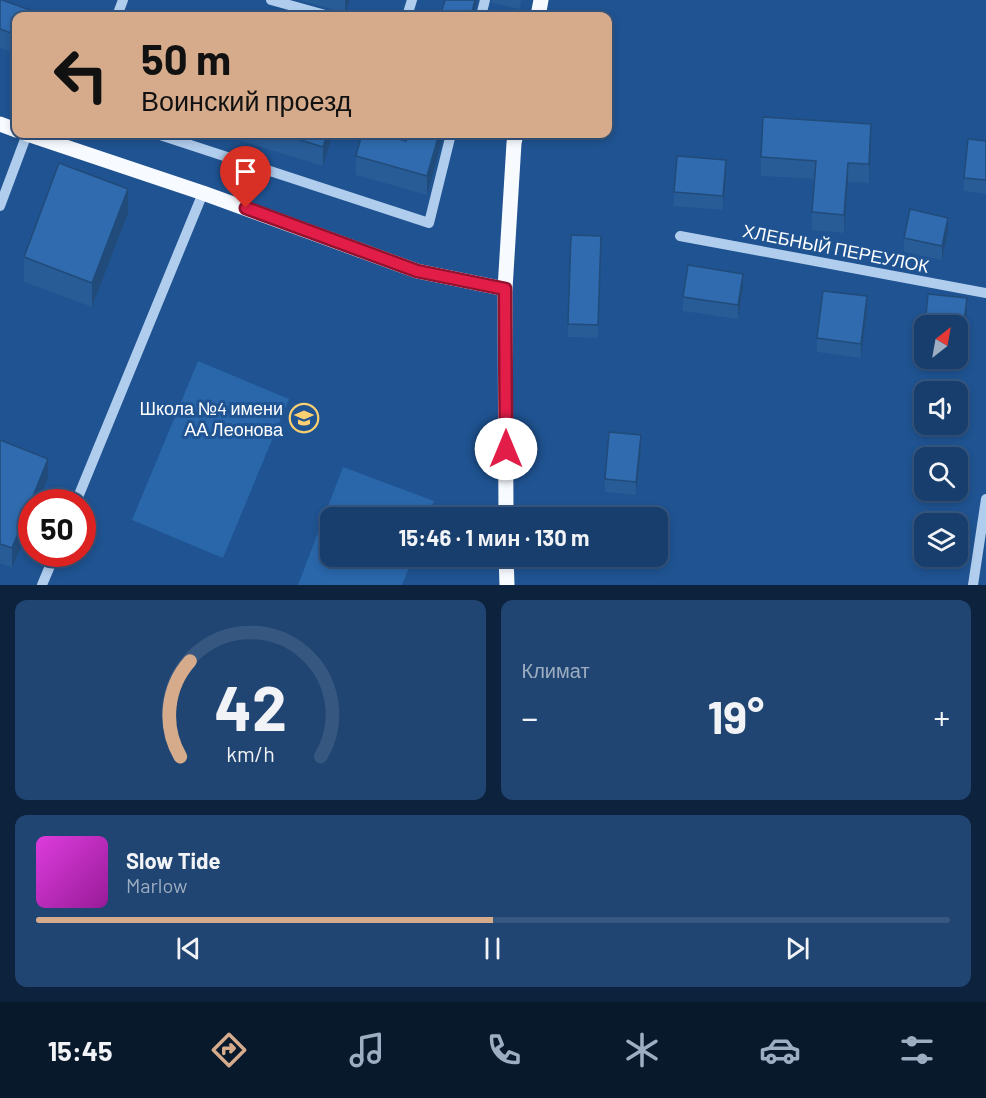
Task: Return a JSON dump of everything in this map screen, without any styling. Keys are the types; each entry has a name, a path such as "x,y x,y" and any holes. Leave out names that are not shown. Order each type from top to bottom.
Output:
{"main road":[{"path":"43,138 203,193 417,271 505,289"},
{"path":"506,507 505,289 515,138"},
{"path":"506,567 507,585"}],"street":[{"path":"271,0 314,12"},
{"path":"0,206 33,138"},
{"path":"169,138 429,224 450,138"},
{"path":"81,489 203,193"},
{"name":"ХЛЕБНЫЙ ПЕРЕУЛОК","path":"680,236 986,294"},
{"path":"972,585 986,499"},
{"path":"42,585 50,567"}],"shaded area":[{"path":"198,361 289,399 223,558 132,520"},
{"path":"343,467 434,501 432,507 328,507"},
{"path":"320,527 320,567 409,567 402,585 298,585"}],"building":[{"path":"0,0 36,12 12,12 12,34 0,29"},
{"path":"445,0 475,0 472,12 441,12"},
{"path":"763,117 871,124 869,164 848,163 844,215 812,212 816,161 761,157"},
{"path":"294,138 326,138 323,147"},
{"path":"361,138 395,138 406,141 407,138 438,138 427,176 356,156"},
{"path":"968,139 986,141 986,180 964,178"},
{"path":"677,156 726,160 723,196 674,192"},
{"path":"59,163 128,189 92,283 24,257"},
{"path":"910,209 948,218 942,246 904,238"},
{"path":"571,235 601,236 598,325 568,324"},
{"path":"688,265 743,274 738,305 683,297"},
{"path":"823,291 867,296 861,344 817,338"},
{"path":"928,294 967,298 965,315 926,315"},
{"path":"609,432 641,435 636,482 605,479"},
{"path":"0,440 48,459 36,489 18,489 18,533 12,548 0,544"}],"place":[{"name":"Школа №4 имени АА Леонова","path":"304,418"}],"route":[{"path":"246,208 417,271 505,289 506,449"}]}
